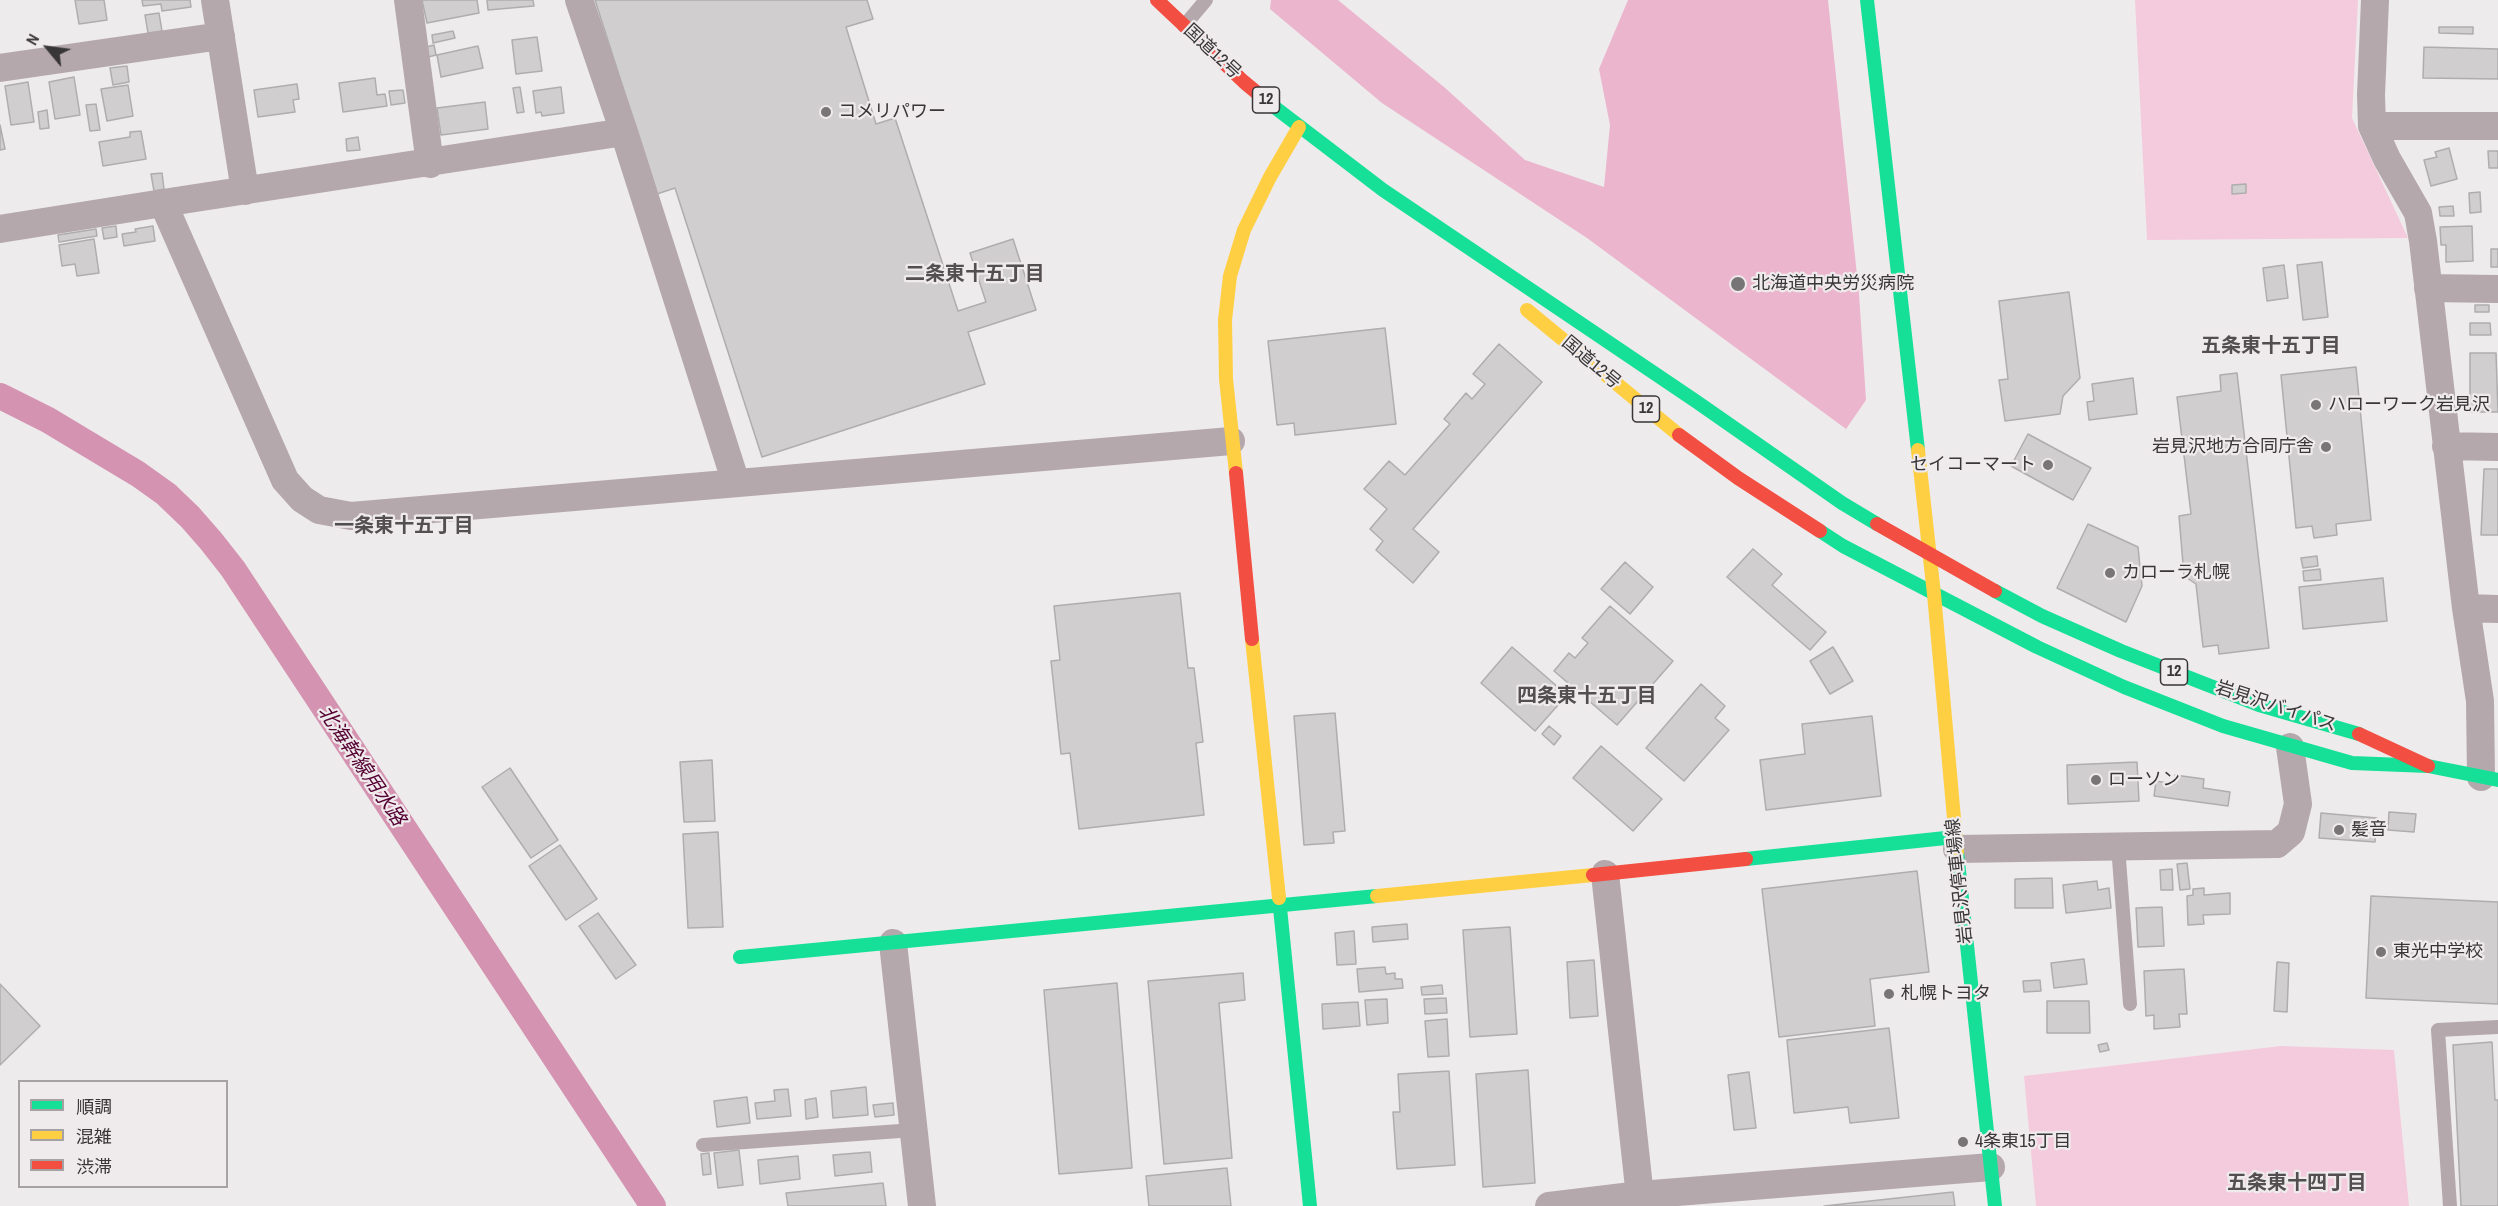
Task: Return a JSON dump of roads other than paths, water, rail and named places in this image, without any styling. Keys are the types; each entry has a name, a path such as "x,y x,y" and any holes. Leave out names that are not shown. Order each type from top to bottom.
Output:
{"main road":[{"name":"国道12号","path":"1157,0 1244,82 1383,190 1842,503 1929,555"},
{"name":"岩見沢停車場線","path":"1867,0 1934,594 1956,843 1995,1206"},
{"path":"1299,127 1270,177 1244,230 1230,276 1225,320 1226,379 1310,1206"},
{"name":"国道12号","path":"1383,190 1492,281"},
{"name":"国道12号","path":"1519,303 1655,417 1738,478 1843,546 1934,594"},
{"name":"岩見沢バイパス","path":"1929,555 2042,616 2121,651 2259,705 2361,735 2428,766"},
{"name":"岩見沢バイパス","path":"1934,594 2037,647 2124,687 2223,726 2352,763 2428,766 2489,778"},
{"path":"740,957 1605,874 1956,843"}],"street":[{"path":"215,0 245,191"},
{"path":"408,0 430,164"},
{"path":"579,0 624,132 736,483"},
{"path":"2375,0 2372,126 2387,159 2418,213 2489,778"},
{"path":"0,68 221,36"},
{"path":"2372,126 2498,126"},
{"path":"0,229 430,164 624,132"},
{"path":"163,203 285,480 302,499 319,510 351,516 1232,441"},
{"path":"2428,288 2498,289"},
{"path":"2446,446 2498,447"},
{"path":"2466,608 2498,609"},
{"path":"1956,843 2118,846 2277,844 2291,832 2298,804 2290,747"},
{"path":"1605,874 1641,1201"},
{"path":"892,943 922,1206"},
{"path":"1549,1206 1641,1201 1991,1167"}],"lane":[{"path":"1184,26 1206,0"},
{"path":"2118,846 2130,1004"},
{"path":"2450,1206 2438,1030 2498,1027"},
{"path":"703,1145 914,1130"}],"waterway":[{"name":"北海幹線用水路","path":"0,396 48,420 138,474 166,494 211,541 233,569 653,1206"}],"place":[{"name":"コメリパワー","path":"826,112"},
{"name":"北海道中央労災病院","path":"1738,284"},
{"name":"ハローワーク岩見沢","path":"2316,405"},
{"name":"岩見沢地方合同庁舎","path":"2326,447"},
{"name":"セイコーマート","path":"2048,465"},
{"name":"カローラ札幌","path":"2110,573"},
{"name":"ローソン","path":"2096,780"},
{"name":"髪音","path":"2339,830"},
{"name":"東光中学校","path":"2381,952"},
{"name":"札幌トヨタ","path":"1889,994"},
{"name":"4条東15丁目","path":"1963,1142"}],"district":[{"name":"二条東十五丁目","path":"975,275"},
{"name":"五条東十五丁目","path":"2271,347"},
{"name":"一条東十五丁目","path":"404,527"},
{"name":"四条東十五丁目","path":"1587,697"},
{"name":"五条東十四丁目","path":"2297,1184"}]}
